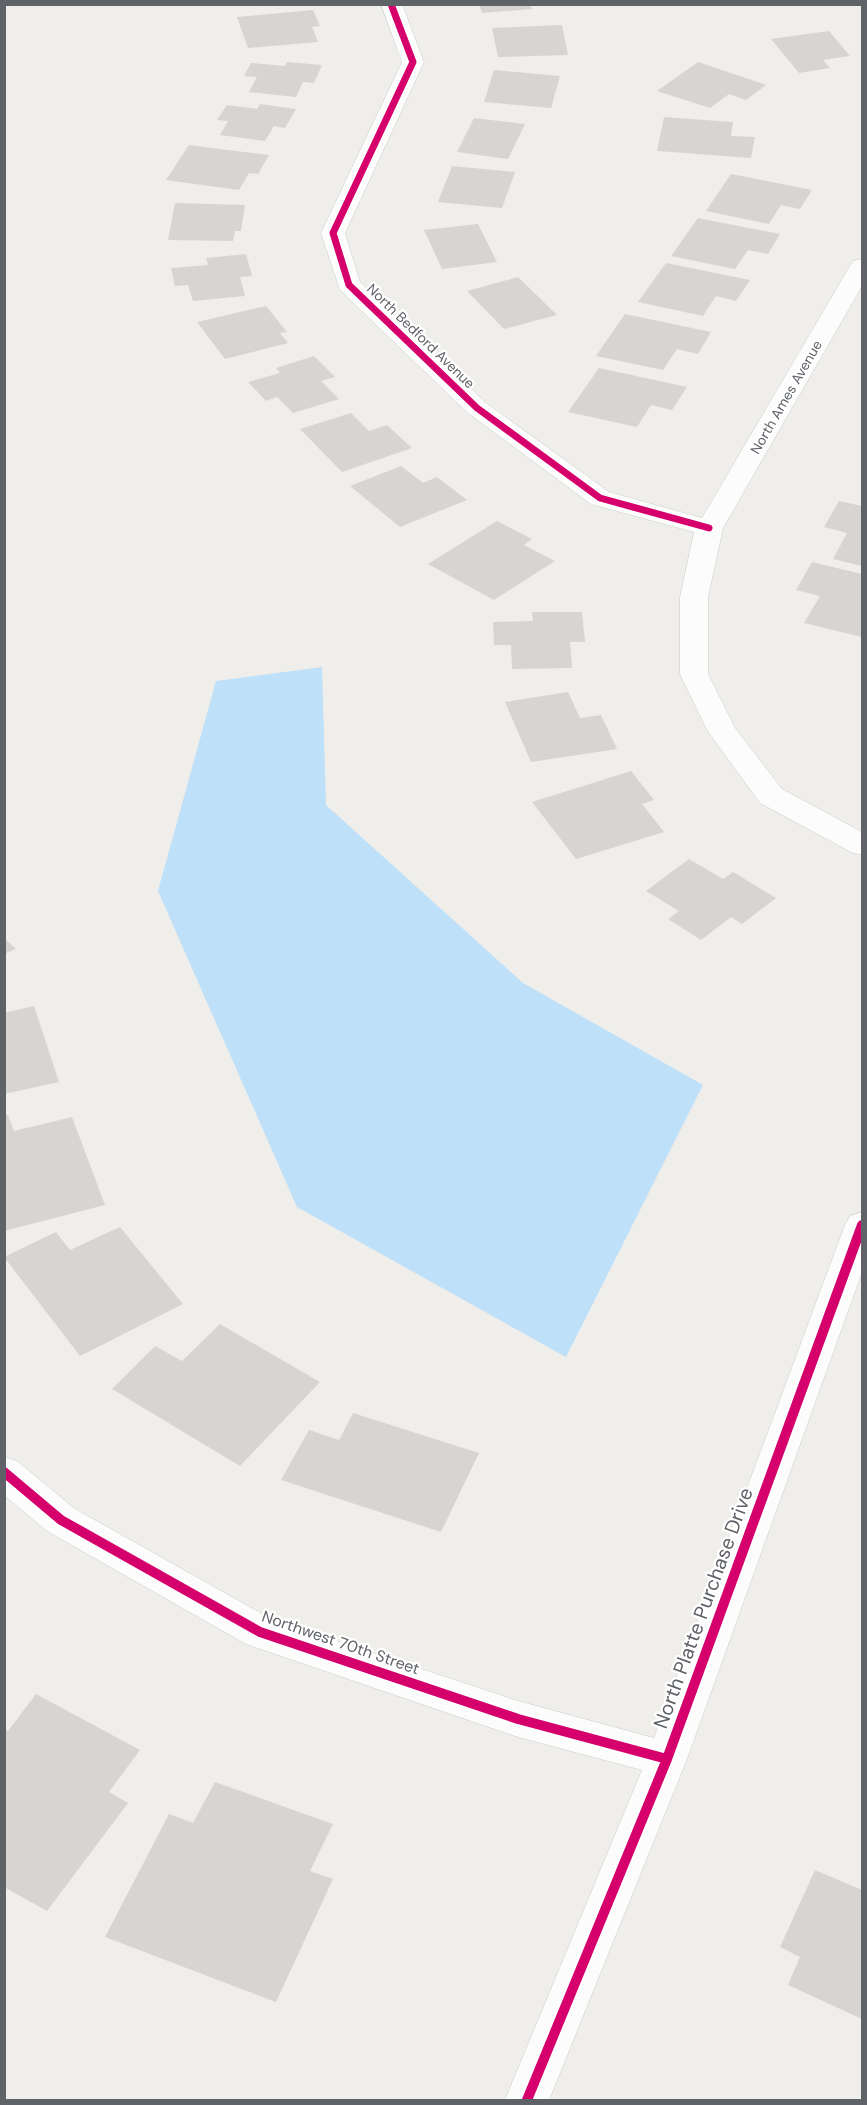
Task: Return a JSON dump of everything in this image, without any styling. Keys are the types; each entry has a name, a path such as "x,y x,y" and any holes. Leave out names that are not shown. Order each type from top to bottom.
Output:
{"street":[{"name":"North Bedford Avenue","path":"391,4 413,62 333,233 349,285 477,408 600,498 709,528"},
{"name":"North Ames Avenue","path":"862,267 709,528 694,597 694,674 722,730 771,796 862,845"},
{"name":"North Platte Purchase Drive","path":"527,2100 667,1759 862,1225"},
{"name":"Northwest 70th Street","path":"4,1472 61,1520 260,1632 518,1719 667,1759"}],"water":[{"path":"322,667 326,805 523,983 703,1085 566,1357 297,1207 158,891 216,681"}],"building":[{"path":"479,4 530,4 532,9 482,13"},
{"path":"313,10 320,26 312,27 318,42 248,48 237,17"},
{"path":"562,25 568,55 498,57 492,28"},
{"path":"829,31 850,56 823,60 830,68 799,73 771,39"},
{"path":"287,62 322,65 314,83 303,82 296,97 249,92 257,77 244,76 251,63 285,66"},
{"path":"698,62 766,85 746,100 729,94 710,108 657,91"},
{"path":"494,70 560,76 551,108 484,102"},
{"path":"260,104 296,109 285,128 274,126 265,141 220,135 228,121 217,120 227,105 257,109"},
{"path":"664,117 733,122 731,136 755,137 751,158 657,151"},
{"path":"474,118 525,124 508,159 457,152"},
{"path":"189,145 269,155 258,174 249,173 239,190 166,180"},
{"path":"452,166 515,172 502,208 438,202"},
{"path":"731,174 812,190 800,209 781,205 769,224 706,211"},
{"path":"175,203 245,205 241,231 235,231 233,241 168,240"},
{"path":"698,218 780,234 768,254 748,250 735,269 671,256"},
{"path":"478,224 497,262 442,269 424,230"},
{"path":"246,254 252,276 240,277 245,296 193,301 188,285 175,286 171,268 208,265 206,258"},
{"path":"666,263 750,280 736,301 716,296 703,316 638,302"},
{"path":"518,277 557,315 504,329 467,291"},
{"path":"266,306 287,332 280,333 288,343 225,359 197,322"},
{"path":"625,314 711,332 698,354 677,349 663,370 596,356"},
{"path":"314,356 335,377 321,381 339,399 293,413 277,397 266,401 248,382 280,373 276,368"},
{"path":"599,368 687,387 672,410 651,405 637,427 568,412"},
{"path":"351,413 369,431 387,425 412,448 342,472 300,429"},
{"path":"401,466 423,483 437,477 467,500 400,527 350,486"},
{"path":"839,501 862,506 862,566 833,559 847,533 824,527"},
{"path":"497,521 532,539 524,545 555,561 494,600 428,564"},
{"path":"812,562 862,574 862,637 804,623 820,596 796,590"},
{"path":"532,612 582,612 585,642 570,642 572,668 512,669 511,645 494,645 493,622 533,621"},
{"path":"568,692 580,718 601,715 617,749 531,762 505,702"},
{"path":"631,771 654,800 642,804 664,832 576,859 532,802"},
{"path":"689,859 723,879 733,872 776,898 742,924 731,917 701,940 668,919 679,911 646,891"},
{"path":"4,938 16,949 4,954"},
{"path":"34,1006 59,1082 4,1094 4,1013"},
{"path":"4,1115 8,1115 14,1131 72,1117 105,1205 4,1231"},
{"path":"120,1227 183,1304 80,1356 4,1257 56,1232 70,1250"},
{"path":"220,1324 320,1382 240,1466 112,1389 155,1346 182,1361"},
{"path":"353,1413 479,1453 441,1532 281,1480 309,1430 339,1440"},
{"path":"36,1694 140,1750 109,1792 128,1803 47,1911 4,1887 4,1729 8,1731"},
{"path":"215,1782 333,1824 310,1871 333,1879 276,2002 105,1937 169,1814 193,1823"},
{"path":"815,1870 862,1890 862,2019 788,1985 800,1957 780,1947"}],"cycle path":[{"path":"391,4 413,62 333,233 349,285 477,408 600,498 709,528"},
{"path":"527,2100 667,1759 862,1225"},
{"path":"4,1472 61,1520 260,1632 518,1719 667,1759"}]}
